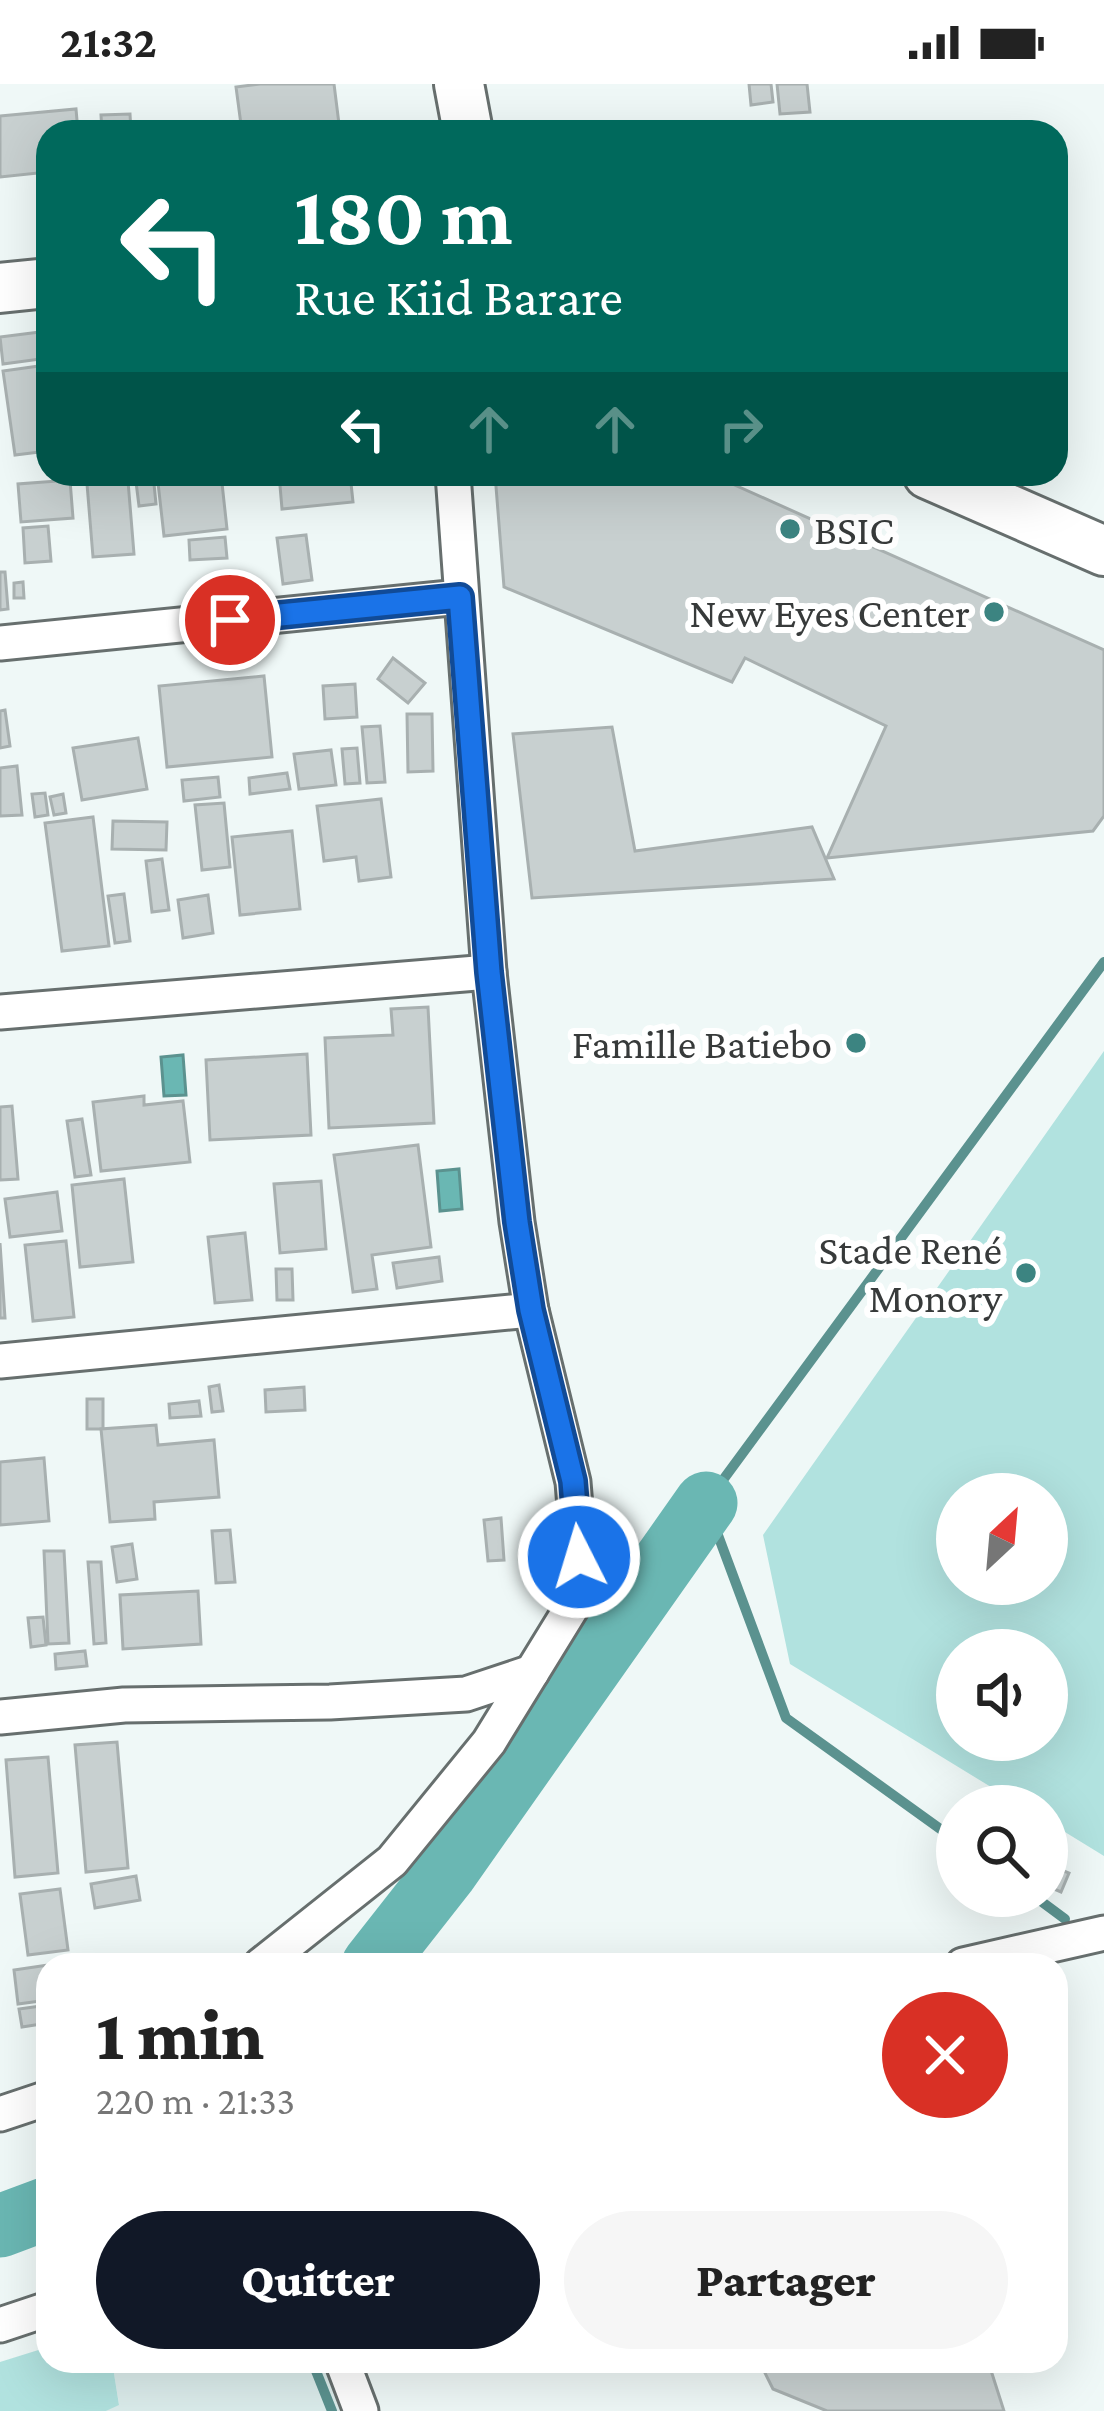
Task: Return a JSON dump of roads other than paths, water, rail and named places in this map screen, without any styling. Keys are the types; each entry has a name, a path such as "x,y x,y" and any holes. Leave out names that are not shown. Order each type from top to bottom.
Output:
{"main road":[{"path":"458,84 466,120"},
{"path":"0,287 36,284"},
{"path":"955,486 1104,551"}],"street":[{"path":"276,1953 392,1862 490,1742 572,1607 579,1557 573,1481 531,1310 517,1222 489,972 453,486"},
{"path":"0,643 460,597"},
{"path":"0,1012 489,972"},
{"path":"0,1361 531,1310"},
{"path":"0,1717 124,1705 330,1702 466,1694 532,1672"},
{"path":"1016,1953 1104,1933"},
{"path":"0,2114 36,2102"},
{"path":"0,2325 36,2313"},
{"path":"347,2373 361,2411"}],"waterway":[{"path":"936,1826 786,1718 706,1503 1104,962"},
{"path":"382,1953 446,1872 706,1503"},
{"path":"0,2226 36,2212"},
{"path":"317,2373 332,2411"}],"place":[{"name":"BSIC","path":"790,529"},
{"name":"New Eyes Center","path":"994,612"},
{"name":"Famille Batiebo","path":"856,1043"},
{"name":"Stade René Monory","path":"1026,1273"}]}
